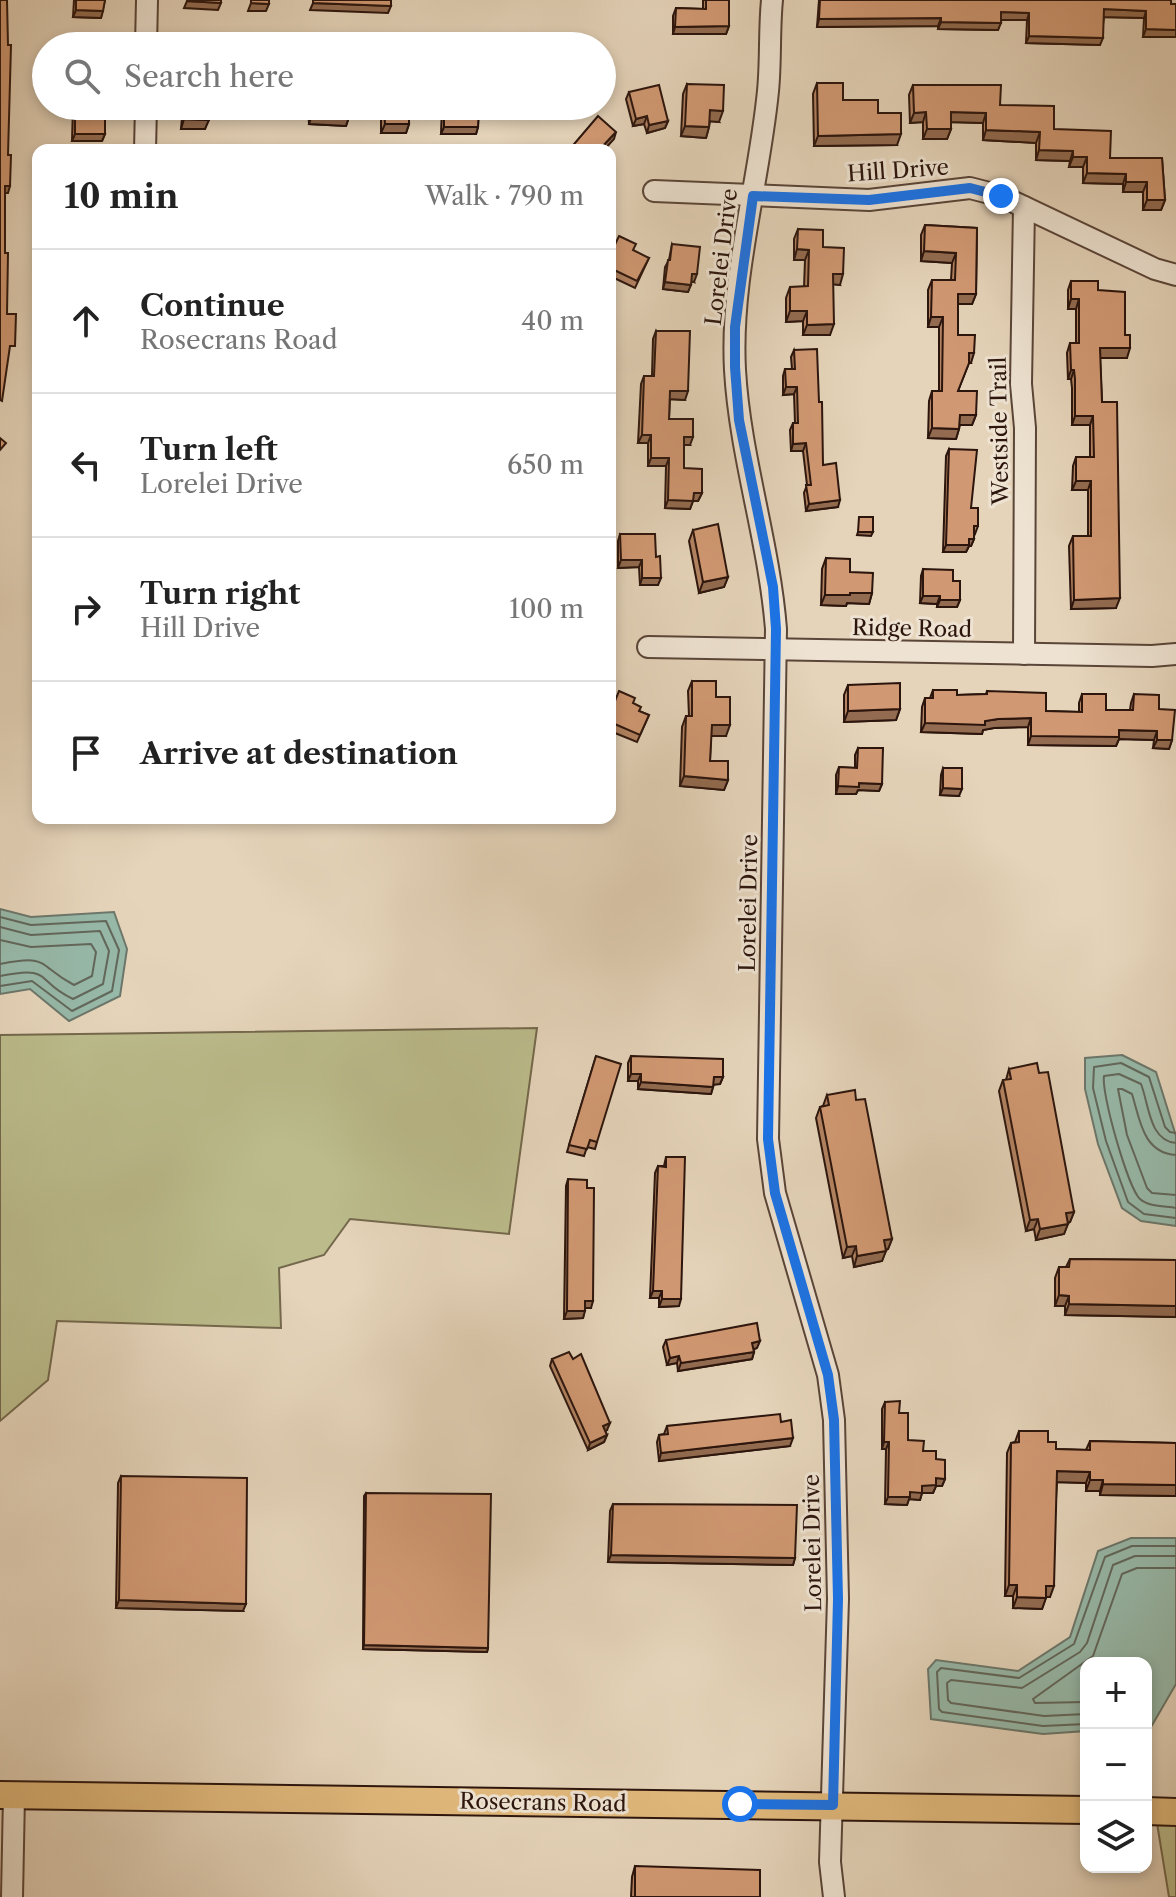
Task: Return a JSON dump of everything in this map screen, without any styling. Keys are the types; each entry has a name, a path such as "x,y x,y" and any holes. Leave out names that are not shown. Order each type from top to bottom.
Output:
{"main road":[{"name":"Rosecrans Road","path":"7,1795 1080,1810"},
{"path":"1152,1811 1176,1812"}],"street":[{"path":"146,32 147,0"},
{"name":"Lorelei Drive","path":"772,0 768,90 735,327 735,367 739,420 773,587 776,650 768,1139 775,1193 828,1375 834,1420 838,1599 830,1862 834,1897"},
{"path":"145,144 146,120"},
{"name":"Hill Drive","path":"654,191 869,200 970,188 1001,196 1155,269 1176,275"},
{"name":"Westside Trail","path":"1024,207 1021,384 1025,428 1024,654"},
{"name":"Ridge Road","path":"648,647 1176,654"},
{"path":"7,1795 12,1897"}],"green space":[{"path":"537,1028 509,1234 350,1219 324,1255 279,1268 281,1328 57,1321 48,1380 0,1421 0,1035"},
{"path":"1155,1811 1176,1812 1176,1897 1169,1897"}],"water":[{"path":"0,909 31,917 114,912 127,949 120,996 69,1021 30,989 0,994"},
{"path":"1122,1055 1156,1072 1176,1136 1176,1226 1141,1221 1122,1208 1098,1144 1085,1089 1085,1058"},
{"path":"1131,1538 1176,1538 1176,1684 1152,1725 1152,1657 1080,1657 1080,1731 1043,1734 931,1719 928,1669 936,1660 1018,1671 1070,1637 1098,1551"}],"building":[{"path":"0,0 7,0 8,45 11,45 10,186 5,186 7,314 16,314 15,346 10,346 2,401 0,400"},
{"path":"76,0 105,0 103,11 76,10"},
{"path":"221,0 221,3 187,1"},
{"path":"251,0 269,0 269,4 251,3"},
{"path":"313,0 391,0 391,6 313,3"},
{"path":"706,0 729,0 729,26 675,27 676,8 706,9"},
{"path":"820,0 1171,0 1171,4 1176,4 1176,30 1146,29 1146,11 1104,9 1103,38 1029,36 1029,13 1001,12 1001,23 941,22 941,18 819,19"},
{"path":"817,83 843,83 843,100 878,100 878,113 901,113 901,134 818,136"},
{"path":"687,84 724,85 723,111 710,110 709,127 685,126"},
{"path":"659,85 668,121 649,125 647,116 636,119 629,92"},
{"path":"913,85 1001,85 1000,105 1054,106 1054,129 1111,131 1110,158 1162,158 1165,200 1147,200 1147,182 1126,182 1126,174 1087,173 1087,157 1073,157 1073,151 1039,150 1040,132 986,130 986,113 951,112 951,129 927,129 926,112 914,113"},
{"path":"75,120 105,120 105,134 75,134"},
{"path":"385,120 409,120 409,124 385,124"},
{"path":"444,120 478,120 478,127 444,127"},
{"path":"595,120 602,120 616,132 605,144 574,144"},
{"path":"925,225 977,228 976,294 958,294 958,335 975,335 974,353 969,353 969,363 958,391 977,391 976,415 960,415 959,429 932,428 932,391 942,391 943,317 931,317 932,280 955,280 956,253 924,251"},
{"path":"798,229 823,230 823,247 844,248 843,274 833,274 834,324 807,325 807,311 790,311 790,287 808,286 809,250 797,249"},
{"path":"619,236 636,244 633,250 649,258 637,281 616,271 616,242"},
{"path":"672,244 700,247 697,274 692,274 691,285 665,282"},
{"path":"1071,281 1098,281 1098,290 1125,292 1125,335 1130,335 1130,348 1100,348 1102,402 1117,402 1120,598 1074,600 1073,536 1091,536 1091,481 1076,481 1076,457 1094,457 1093,416 1075,416 1075,379 1074,370 1071,370 1070,343 1079,343 1079,299 1071,299"},
{"path":"656,331 690,331 688,391 670,391 669,419 693,419 693,437 684,437 684,468 702,469 702,493 694,493 693,501 668,500 669,458 651,458 651,435 642,435 644,376 654,376"},
{"path":"817,349 823,465 836,463 840,500 809,504 806,485 811,485 806,443 793,444 793,423 798,423 797,387 786,387 785,369 795,369 794,350"},
{"path":"949,449 977,450 971,508 978,508 978,526 974,526 974,539 969,539 969,545 946,545"},
{"path":"859,517 873,517 873,532 858,532"},
{"path":"718,524 728,577 703,582 693,530"},
{"path":"620,534 655,534 661,578 642,578 642,560 621,560"},
{"path":"826,558 850,559 850,572 873,573 872,593 825,595"},
{"path":"923,569 953,570 953,581 960,581 960,600 923,596"},
{"path":"692,681 716,681 716,697 730,697 730,725 712,725 710,761 728,761 728,780 684,776 686,716 692,716"},
{"path":"900,683 900,709 848,711 848,685"},
{"path":"933,690 957,690 957,695 987,694 987,691 1046,693 1046,711 1082,712 1082,694 1106,694 1106,710 1133,710 1134,694 1159,695 1159,709 1175,710 1172,740 1157,740 1157,731 1119,730 1119,737 1031,736 1031,718 998,719 985,721 985,725 925,723 925,698 933,698"},
{"path":"619,691 635,698 633,703 641,707 639,711 649,715 640,735 616,725"},
{"path":"858,748 883,748 882,784 838,786 839,767 857,768"},
{"path":"943,768 962,768 962,789 943,788"},
{"path":"596,1056 621,1064 597,1142 590,1140 587,1149 569,1145"},
{"path":"631,1056 723,1059 723,1077 714,1077 713,1087 641,1082 641,1074 631,1074"},
{"path":"1037,1063 1039,1073 1048,1072 1074,1212 1066,1213 1068,1224 1040,1229 1038,1219 1030,1220 1003,1080 1011,1079 1009,1069"},
{"path":"855,1090 856,1100 865,1099 892,1239 884,1240 886,1251 857,1256 856,1246 847,1247 820,1107 829,1105 827,1095"},
{"path":"666,1157 685,1157 681,1299 662,1299 662,1291 653,1291 658,1166 666,1167"},
{"path":"568,1179 587,1180 587,1188 594,1188 593,1301 585,1301 585,1311 567,1311"},
{"path":"1070,1259 1176,1260 1176,1306 1069,1304 1069,1296 1059,1295 1059,1267 1069,1267"},
{"path":"757,1323 760,1341 752,1343 754,1352 681,1363 679,1356 670,1358 666,1340"},
{"path":"569,1352 573,1359 581,1354 610,1423 603,1426 607,1435 590,1443 552,1359"},
{"path":"900,1401 899,1413 908,1413 908,1440 924,1441 923,1451 936,1451 936,1459 945,1460 945,1479 936,1478 936,1485 922,1486 922,1493 910,1492 910,1497 888,1497 889,1442 884,1442 885,1402"},
{"path":"780,1414 781,1422 791,1420 793,1438 661,1453 659,1435 668,1434 667,1426"},
{"path":"1019,1431 1048,1431 1048,1442 1056,1442 1056,1449 1090,1450 1090,1441 1176,1443 1176,1485 1103,1484 1103,1480 1090,1480 1090,1472 1057,1471 1054,1586 1046,1586 1046,1598 1017,1597 1017,1585 1009,1585 1011,1443 1019,1442"},
{"path":"121,1476 247,1478 246,1604 119,1600"},
{"path":"366,1493 491,1494 488,1648 364,1645"},
{"path":"613,1504 797,1505 795,1558 611,1555"},
{"path":"635,1866 760,1870 760,1897 635,1897"}],"route":[{"path":"740,1804 833,1805 838,1599 834,1420 828,1375 775,1193 768,1139 776,629 773,587 739,420 735,367 735,327 753,196 869,200 970,188 1001,196"}]}
